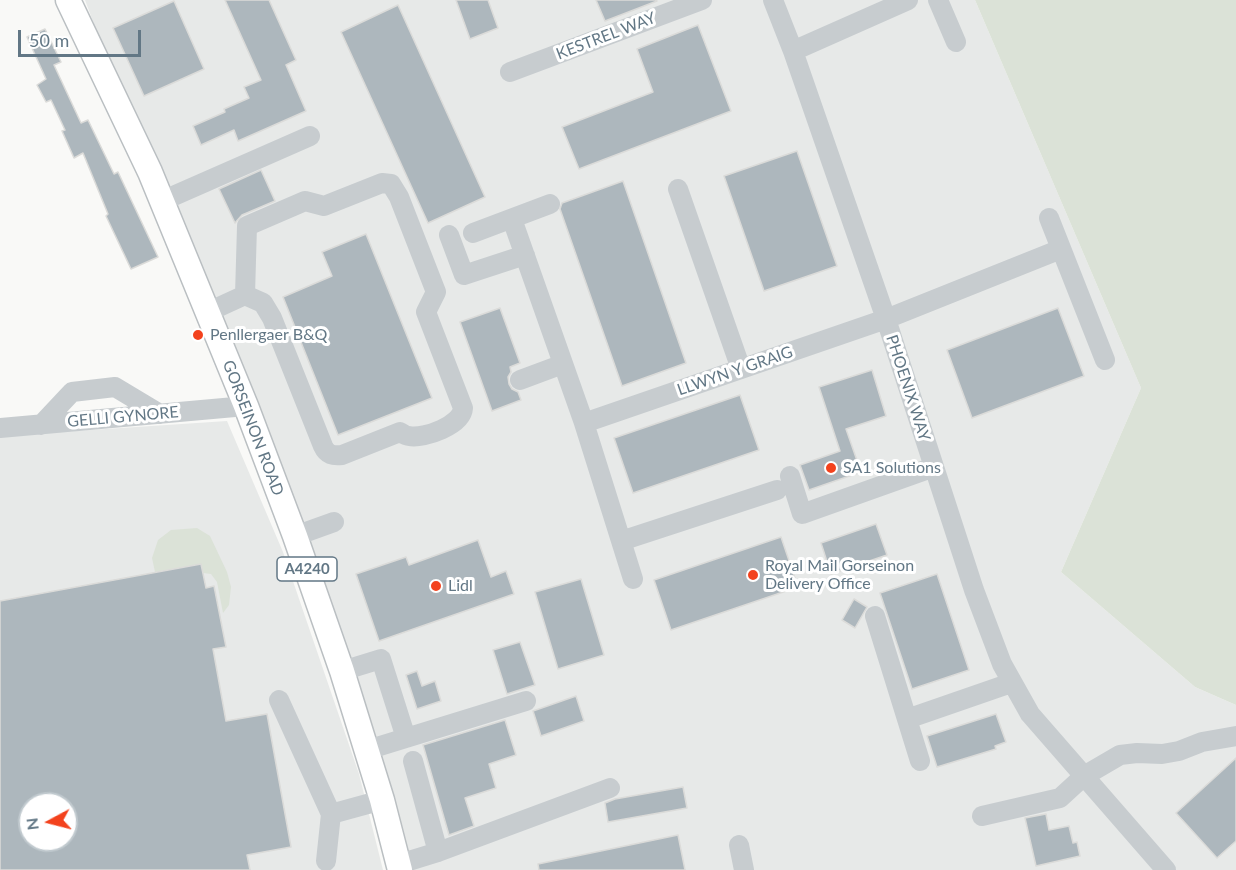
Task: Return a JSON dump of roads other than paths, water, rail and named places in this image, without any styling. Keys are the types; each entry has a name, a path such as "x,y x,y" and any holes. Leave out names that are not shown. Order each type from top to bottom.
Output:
{"main road":[{"name":"GORSEINON ROAD","path":"68,0 162,201 246,406 342,671 404,868"}],"street":[{"name":"KESTREL WAY","path":"510,72 702,0"},
{"name":"PHOENIX WAY","path":"773,0 793,51 886,319 994,646 1011,683 1030,714 1166,870"},
{"path":"793,51 908,0"},
{"path":"938,0 956,42"},
{"path":"162,201 310,136"},
{"path":"208,312 245,295 263,303 270,312 328,454 342,455 400,432 411,436 431,433 454,423 462,414 463,408 426,312 436,292 399,197 391,184 382,183 324,206 305,201 248,225 245,295"},
{"path":"678,189 741,369"},
{"path":"473,233 550,204"},
{"path":"1049,218 1105,360"},
{"path":"512,219 584,423 633,579"},
{"path":"449,235 464,275 525,255"},
{"name":"LLWYN Y GRAIG","path":"584,423 886,319 1061,249"},
{"path":"520,380 563,364"},
{"path":"41,425 72,392 115,387 160,414"},
{"name":"GELLI GYNORE","path":"0,428 246,406"},
{"path":"621,541 783,483 802,514 934,467"},
{"path":"295,536 334,522"},
{"path":"875,616 920,761"},
{"path":"342,671 381,659 405,738"},
{"path":"907,719 1011,683"},
{"path":"279,700 331,814 326,861"},
{"path":"367,750 526,700"},
{"path":"982,816 1060,798 1084,776 1119,755 1162,754 1179,751 1202,742 1236,736"},
{"path":"413,761 438,852"},
{"path":"404,868 438,852 610,788"},
{"path":"331,814 382,800"},
{"path":"739,845 744,870"}],"place":[{"name":"Penllergaer B&Q","path":"198,335"},
{"name":"SA1 Solutions","path":"831,468"},
{"name":"Royal Mail Gorseinon Delivery Office","path":"753,575"},
{"name":"Lidl","path":"436,586"}]}
